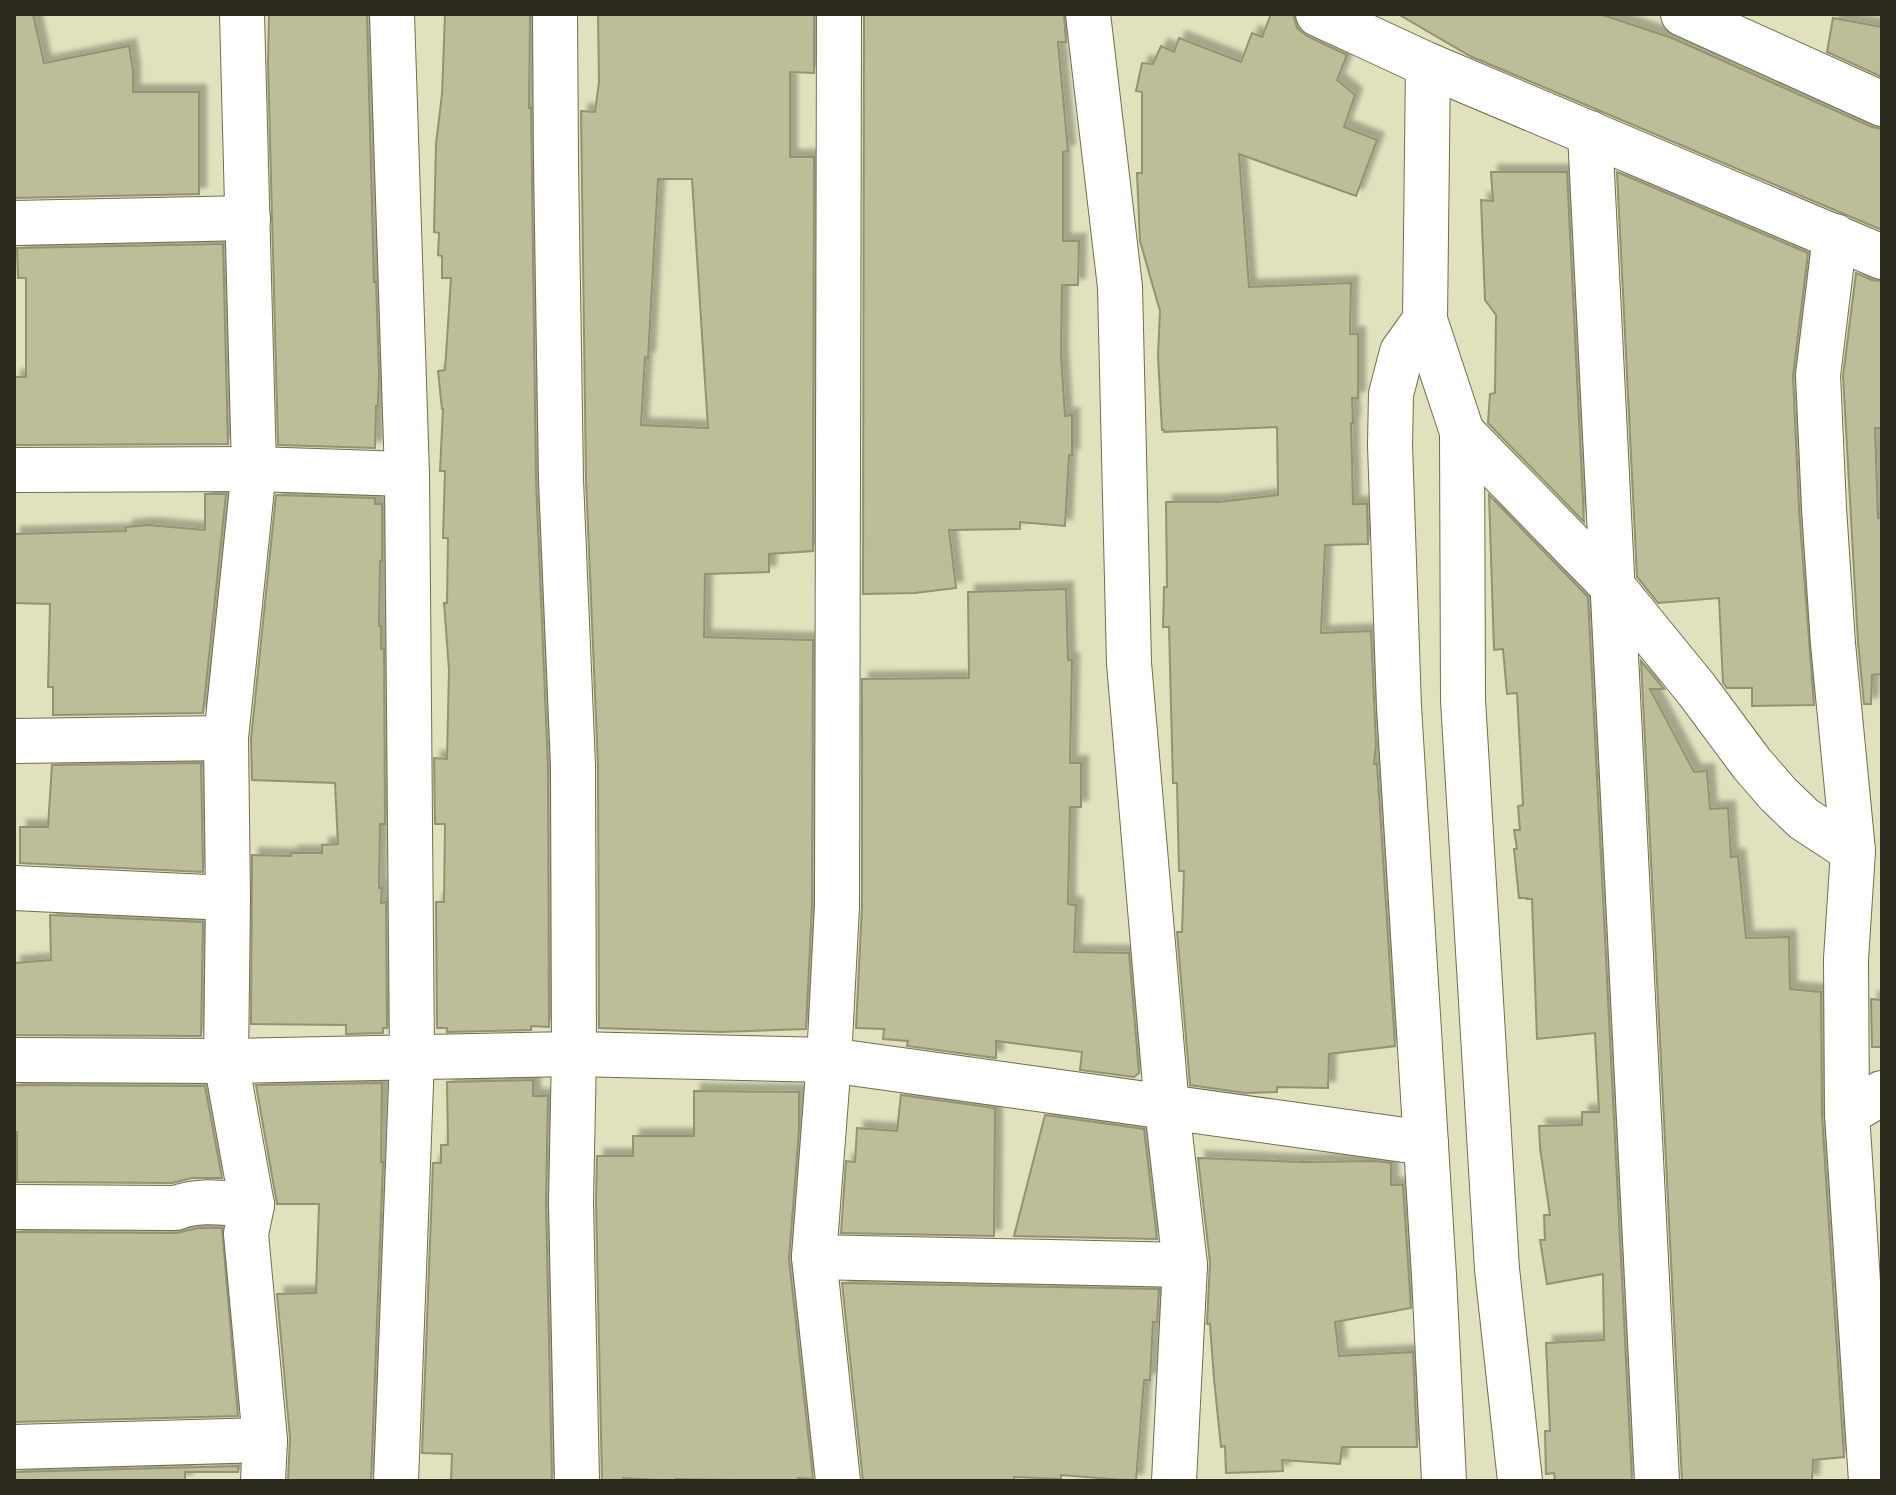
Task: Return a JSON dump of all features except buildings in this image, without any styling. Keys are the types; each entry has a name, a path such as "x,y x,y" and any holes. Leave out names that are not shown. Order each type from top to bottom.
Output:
{"street":[{"path":"14,1447 264,1460 246,1234 252,1205 226,1061 226,738 254,469 242,14"},
{"path":"392,14 407,474 412,1058 396,1481"},
{"path":"555,14 561,480 573,766 571,1202 577,1481"},
{"path":"838,1481 814,1257 837,906 839,14"},
{"path":"1088,14 1120,287 1129,663 1167,1108 1185,1265 1174,1481"},
{"path":"1318,14 1408,43 1590,133 1882,257"},
{"path":"1683,14 1882,104"},
{"path":"1408,43 1425,320 1462,432 1463,700 1497,1269 1520,1481"},
{"path":"1590,133 1657,1481"},
{"path":"14,223 248,218"},
{"path":"1835,236 1818,375 1833,644 1864,964 1871,1481"},
{"path":"1425,320 1402,352 1391,394 1390,445 1399,707 1444,1481"},
{"path":"1462,432 1613,587 1778,794 1804,819 1853,851"},
{"path":"14,470 254,469 407,474"},
{"path":"14,741 226,738"},
{"path":"14,888 228,898"},
{"path":"14,1060 226,1061 574,1054 829,1060 1426,1143"},
{"path":"14,1207 176,1208 208,1202 252,1205"},
{"path":"814,1257 1185,1265"}]}
